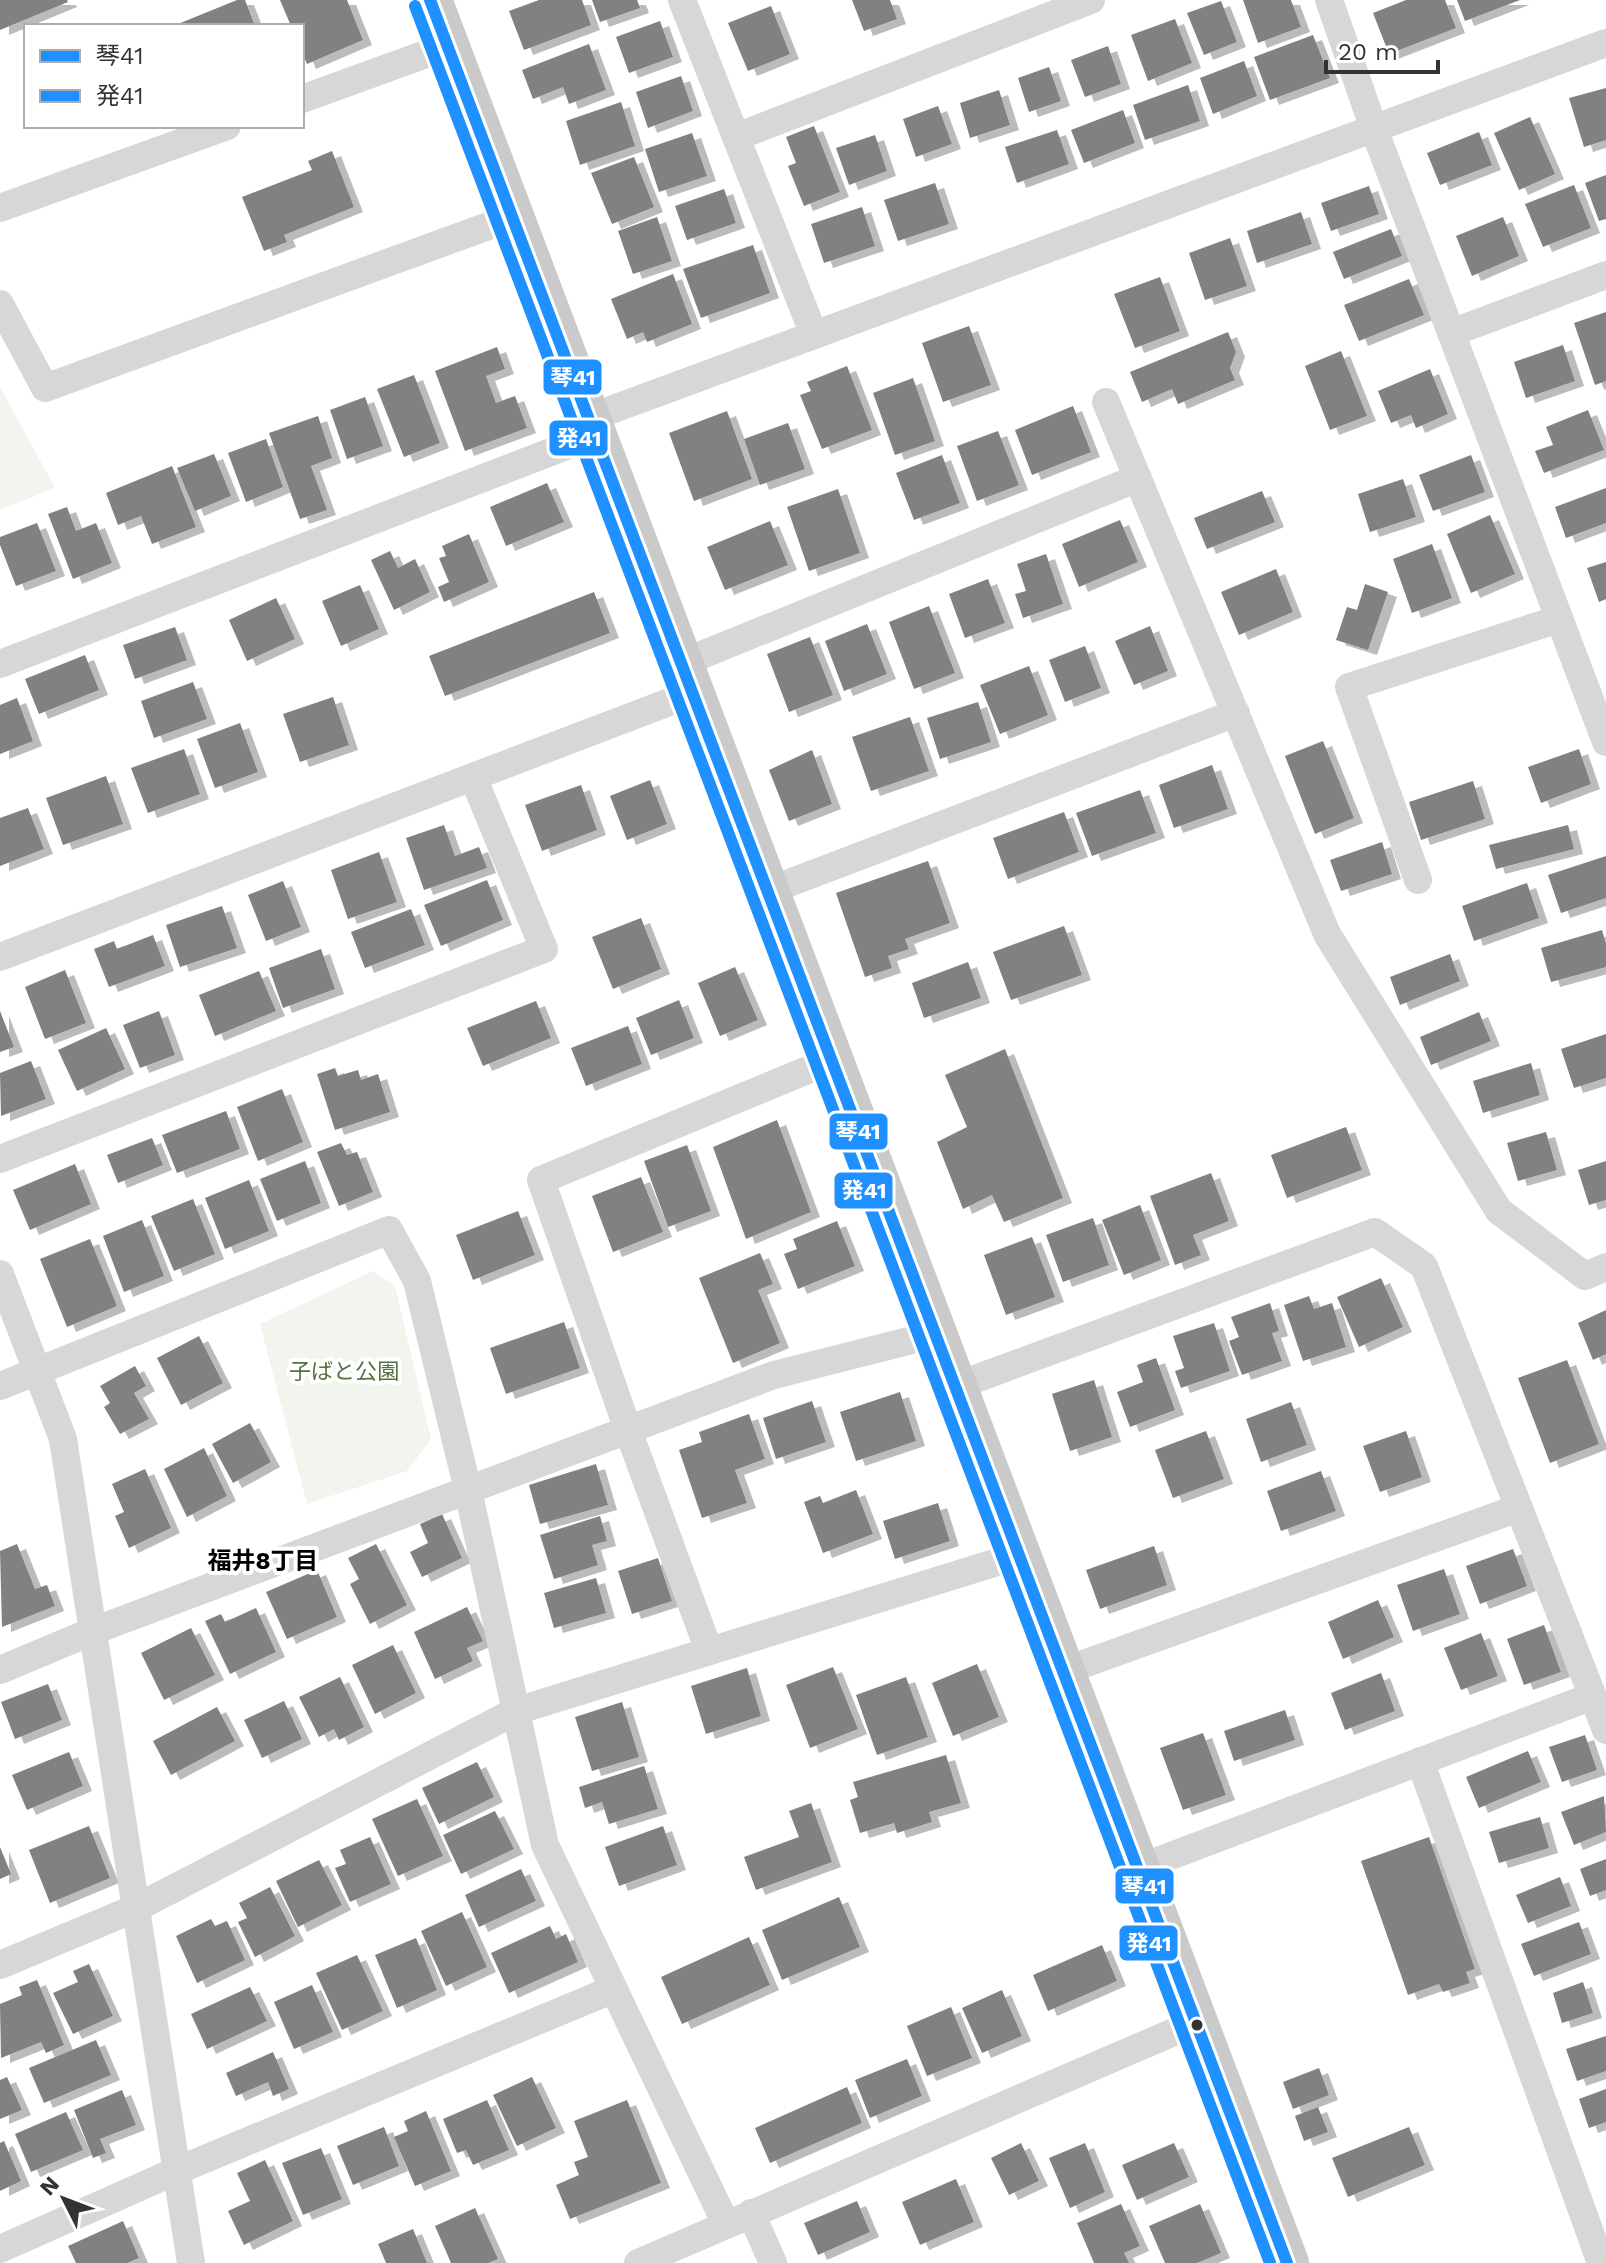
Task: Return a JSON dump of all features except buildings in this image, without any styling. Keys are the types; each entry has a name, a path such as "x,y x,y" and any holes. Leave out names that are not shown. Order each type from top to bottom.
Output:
{"main road":[{"path":"430,0 1139,1868 1285,2262"}],"street":[{"path":"682,0 814,335"},
{"path":"736,137 1091,0"},
{"path":"1329,0 1374,129 1606,742"},
{"path":"0,664 814,335 1606,43"},
{"path":"304,98 448,46"},
{"path":"0,208 221,128"},
{"path":"0,304 45,388 513,217"},
{"path":"1451,333 1606,275"},
{"path":"1106,402 1327,934 1499,1211 1585,1276 1606,1267"},
{"path":"0,957 473,777 1138,478"},
{"path":"1418,880 1349,687 1559,619"},
{"path":"768,891 1236,713"},
{"path":"0,1159 544,949 473,777"},
{"path":"709,1651 541,1180 832,1060"},
{"path":"0,1386 389,1230 417,1281 468,1490 545,1845 614,1989 738,2219 773,2263"},
{"path":"956,1386 1375,1232 1424,1266 1606,1730"},
{"path":"0,1274 63,1439 191,2263"},
{"path":"0,1670 93,1631 774,1375 936,1334"},
{"path":"1064,1671 1519,1508"},
{"path":"0,1965 136,1908 516,1711 1020,1555"},
{"path":"1139,1868 1593,1696"},
{"path":"1420,1761 1601,2263"},
{"path":"0,2249 176,2171 614,1989"},
{"path":"638,2263 1197,2022"}],"green space":[{"path":"0,387 55,488 0,510"},
{"name":"子ばと公園","path":"373,1271 395,1286 431,1439 407,1471 307,1504 260,1324"}],"transit line":[{"name":"琴41","path":"430,0 1287,2263"},
{"name":"発41","path":"415,6 1270,2263"}],"district":[{"name":"福井8丁目","path":"263,1561"}]}
